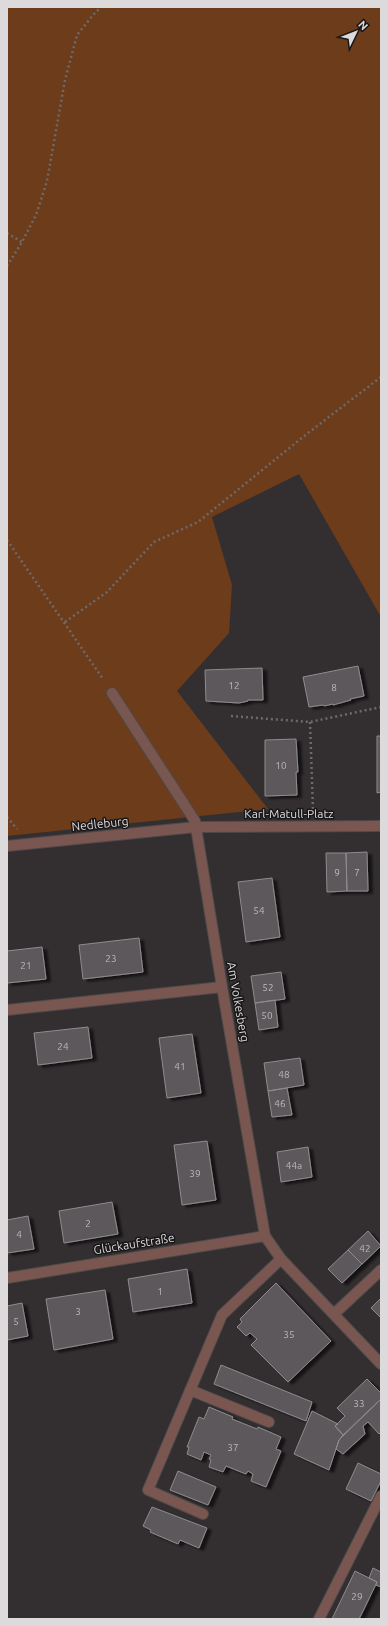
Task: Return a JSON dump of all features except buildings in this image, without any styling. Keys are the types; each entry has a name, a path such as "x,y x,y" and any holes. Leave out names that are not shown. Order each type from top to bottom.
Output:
{"street":[{"name":"Am Volkesberg","path":"112,693 195,821 265,1236 281,1259 381,1364"},
{"name":"Karl-Matull-Platz","path":"196,828 381,826"},
{"name":"Nedleburg","path":"7,846 196,828"},
{"path":"7,1010 222,987"},
{"name":"Glückaufstraße","path":"7,1278 265,1236"},
{"path":"203,1514 148,1490 222,1315 281,1259"},
{"path":"334,1314 381,1270"},
{"path":"190,1390 270,1422"},
{"path":"319,1619 381,1496"}],"path":[{"path":"7,266 36,215 47,181 64,80 77,35 93,14 101,7"},
{"path":"7,233 22,242"},
{"path":"65,622 106,592 154,542 198,522 381,378"},
{"path":"7,540 39,588 65,622 112,693"},
{"path":"231,716 310,722 381,707"},
{"path":"310,722 313,827"}],"shaded area":[{"path":"7,7 381,7 381,617 299,474 212,517 232,585 229,633 177,691 268,809 7,836"}]}
